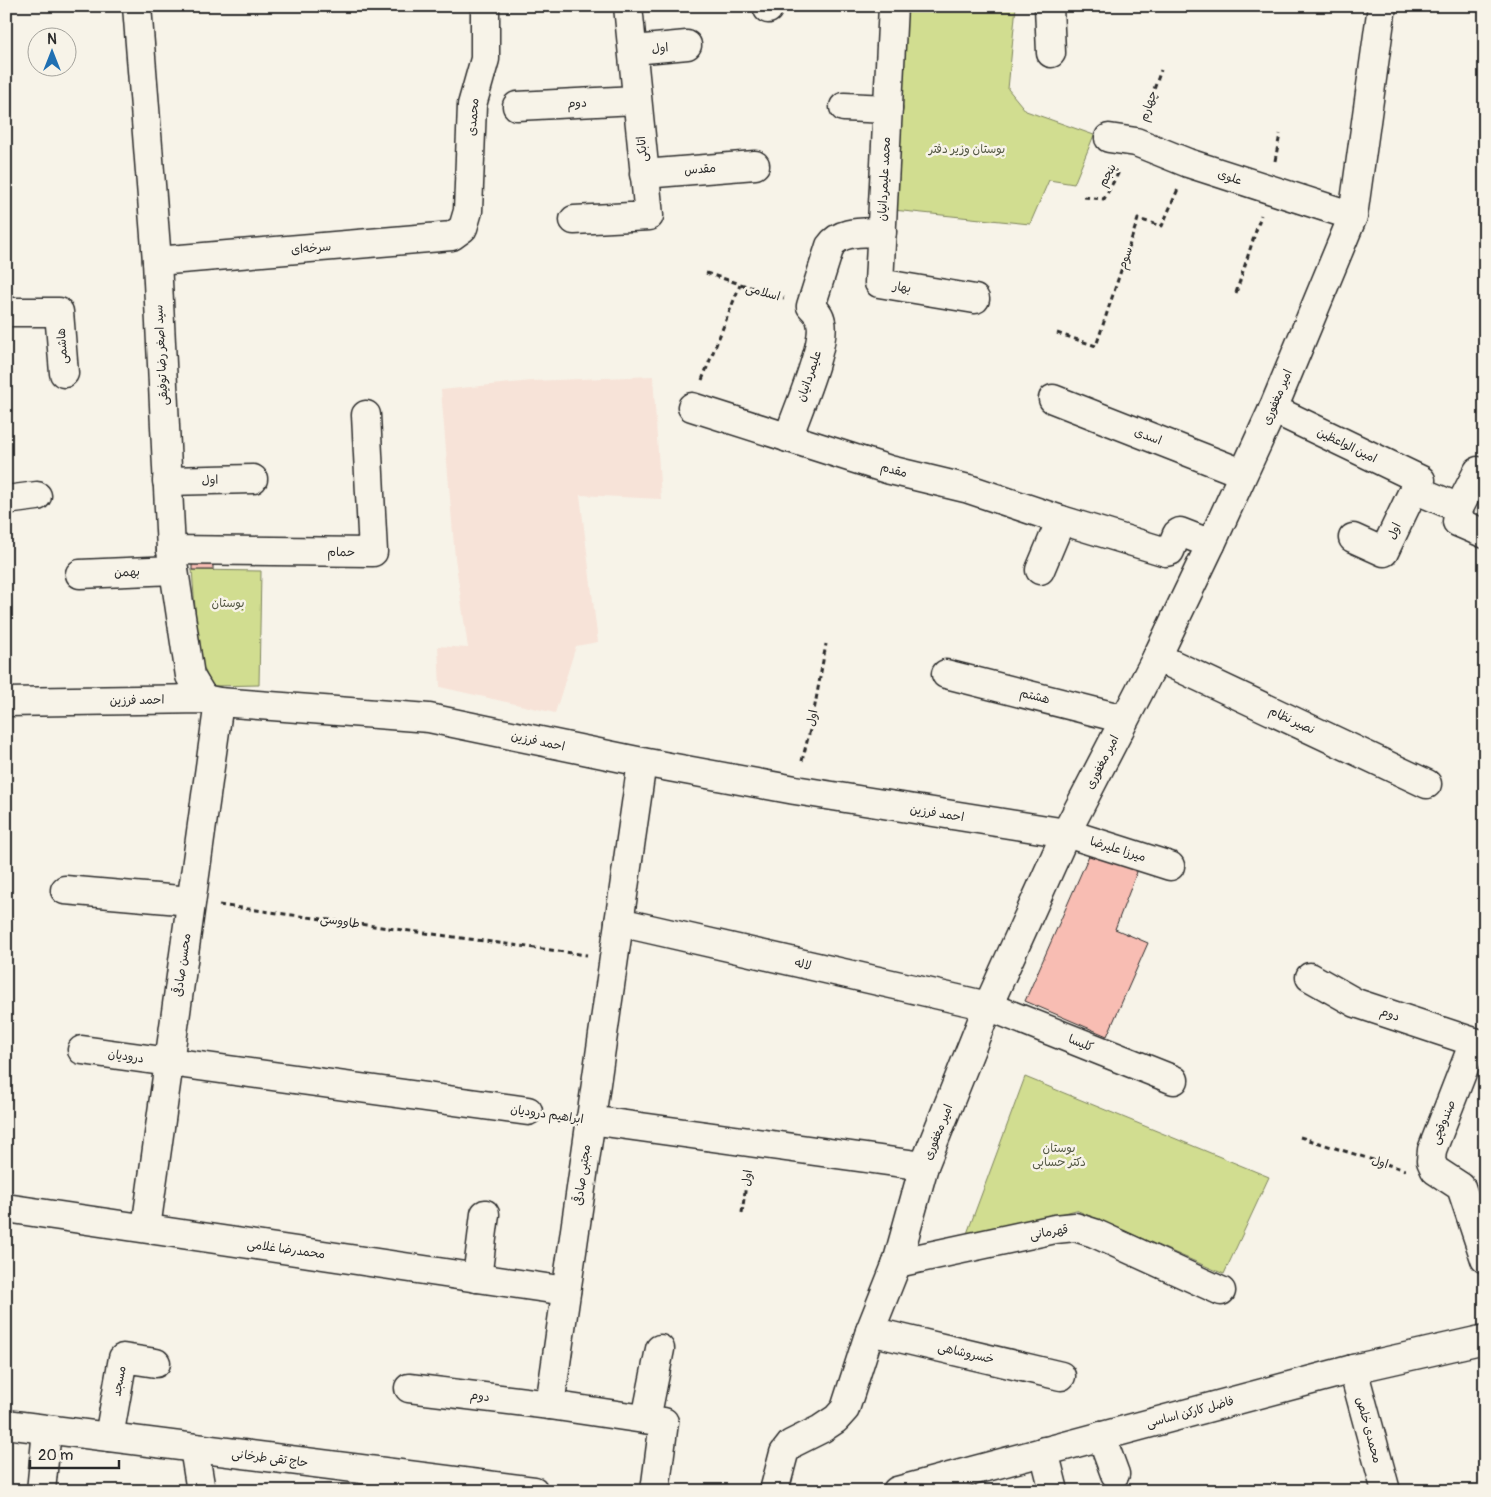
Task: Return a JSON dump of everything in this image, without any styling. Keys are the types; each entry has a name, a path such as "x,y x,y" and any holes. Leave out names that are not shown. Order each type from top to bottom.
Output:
{"street":[{"name":"سید اصغر رضا توفیقی","path":"137,6 156,261 172,560 190,676 212,700"},
{"name":"محمدی","path":"463,228 468,212 472,105 485,59 485,6"},
{"name":"اتابکی","path":"574,220 649,216 636,100 634,50 628,6"},
{"name":"محمد علیمردانیان","path":"814,309 830,246 834,240 842,235 882,232 893,6"},
{"path":"1049,6 1051,53"},
{"name":"امیر مغفوری","path":"774,1491 784,1453 791,1444 822,1429 836,1419 845,1409 870,1331 897,1263 924,1166 988,1006 1066,833 1157,657 1273,409 1352,216 1382,6"},
{"name":"اول","path":"634,50 687,45"},
{"name":"دوم","path":"517,106 636,100"},
{"path":"844,107 888,109"},
{"name":"علوی","path":"1108,138 1136,142 1188,163 1352,216"},
{"name":"مقدس","path":"644,174 755,164"},
{"name":"سرخه‌ای","path":"156,261 452,236 463,228"},
{"name":"بهار","path":"882,232 879,283 975,299"},
{"name":"علیمردانیان","path":"788,438 822,339 822,323 814,309"},
{"name":"هاشمی","path":"6,312 59,312 64,372"},
{"name":"اسدی","path":"1053,399 1242,473"},
{"name":"مقدم","path":"692,407 890,470 969,489 1061,520 1166,552 1170,551 1177,534 1180,532 1211,544"},
{"name":"امین الواعظین","path":"1273,409 1459,508"},
{"name":"حمام","path":"172,560 373,552 366,415"},
{"path":"1485,473 1478,471 1459,508 1457,522 1485,534"},
{"name":"اول","path":"168,481 253,479"},
{"name":"اول","path":"1352,538 1384,552 1417,484"},
{"path":"6,500 37,496"},
{"path":"1040,570 1061,520"},
{"name":"بهمن","path":"80,574 172,560"},
{"name":"نصیر نظام","path":"1157,657 1427,784"},
{"name":"هشتم","path":"946,674 1124,719"},
{"name":"احمد فرزین","path":"6,702 212,700 429,718 642,762 795,790 1066,833"},
{"name":"محسن صادقی","path":"146,1228 191,901 212,700"},
{"name":"مجتبی صادقی","path":"550,1405 642,762"},
{"name":"میرزا علیرضا","path":"1066,833 1170,866"},
{"path":"65,890 191,901"},
{"name":"لاله","path":"619,922 988,1006"},
{"name":"دوم","path":"1310,977 1356,1003 1480,1044"},
{"name":"کلیسا","path":"988,1006 1174,1080"},
{"name":"صندوقچی","path":"1480,1044 1432,1150 1431,1161 1435,1170 1461,1187 1485,1258"},
{"name":"درودیان","path":"82,1050 169,1061"},
{"name":"ابراهیم درودیان","path":"169,1061 528,1111"},
{"name":"ابراهیم درودیان","path":"590,1120 924,1166"},
{"name":"محمدرضا غلامی","path":"6,1208 566,1291"},
{"path":"477,1278 485,1214"},
{"name":"قهرمانی","path":"897,1263 1054,1230 1076,1228 1094,1233 1221,1291"},
{"name":"خسروشاهی","path":"870,1331 1061,1376"},
{"name":"فاضل کارکن اساسی","path":"897,1491 971,1481 1044,1451 1353,1369 1485,1339"},
{"path":"646,1419 660,1348"},
{"name":"مسجد","path":"109,1438 123,1358 156,1363"},
{"name":"محمدی خلص","path":"1353,1369 1386,1491"},
{"name":"دوم","path":"409,1388 550,1405"},
{"path":"550,1405 664,1422 655,1491"},
{"name":"حاج تقی طرخانی","path":"6,1424 534,1491"},
{"path":"41,1491 47,1430"},
{"path":"1101,1436 1115,1474"},
{"path":"194,1448 201,1491"},
{"path":"1044,1451 1054,1491"}],"path":[{"name":"چهارم","path":"1136,142 1161,70"},
{"name":"پنجم","path":"1084,197 1104,199 1136,142"},
{"name":"سوم","path":"1056,332 1096,346 1138,219 1162,226 1188,163"},
{"path":"1236,293 1270,191"},
{"name":"اسلامی","path":"706,273 814,309"},
{"path":"692,407 716,340 740,285"},
{"name":"اول","path":"795,790 812,722 826,644"},
{"name":"طاووسی","path":"191,901 613,959"},
{"name":"اول","path":"1300,1137 1413,1172"},
{"name":"اول","path":"742,1213 752,1142"}],"shaded area":[{"path":"653,376 661,499 580,495 598,642 576,646 555,713 440,687 438,646 468,648 455,558 441,390 532,381"}],"green space":[{"name":"بوستان وزیر دفتر","path":"906,6 1016,6 1008,89 1026,111 1094,135 1074,184 1049,180 1030,224 893,210"},
{"name":"بوستان","path":"192,570 261,571 259,685 212,686 199,658"},
{"name":"بوستان دکتر حسابی","path":"1025,1077 1269,1177 1224,1274 1076,1210 965,1239"}],"building":[{"path":"192,557 213,557 213,570 192,570"},
{"path":"1094,844 1140,864 1115,929 1148,943 1107,1036 1025,1001"}]}
